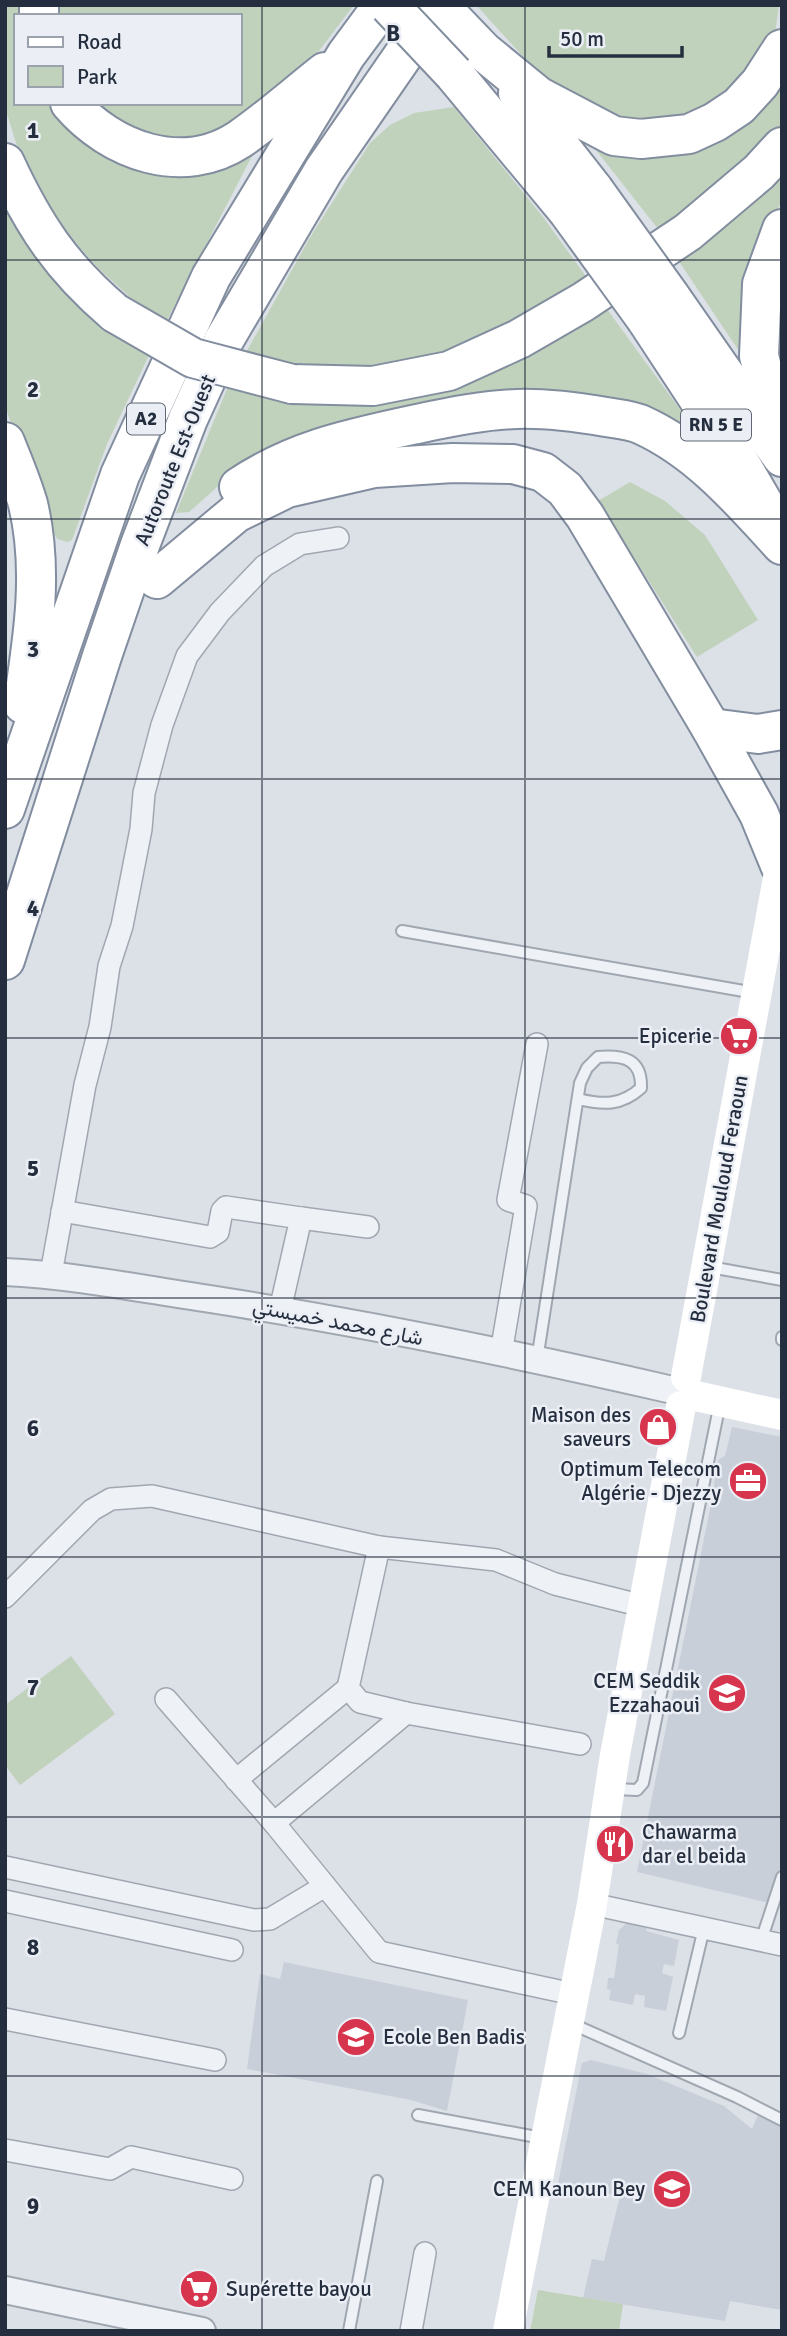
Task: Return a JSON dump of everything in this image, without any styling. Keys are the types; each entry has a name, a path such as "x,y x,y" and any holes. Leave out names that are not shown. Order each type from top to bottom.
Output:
{"highway":[{"name":"Autoroute Est-Ouest","path":"8,801 120,475 211,277 345,55 383,5"},
{"name":"RN 5 E","path":"389,5 469,63"},
{"name":"Autoroute Est-Ouest","path":"5,960 102,656 184,431 224,340 324,170 439,5"},
{"name":"RN 5 E","path":"439,5 469,63 581,200 658,307 782,457"},
{"path":"469,63 614,136 640,139 689,134 715,122 739,106 760,83 782,49"},
{"path":"72,105 96,128 133,149 169,157 206,154 240,139 345,55"},
{"path":"5,163 29,212 48,242 78,279 115,313 193,358 292,384 373,386 449,371 519,339 583,303 688,232 759,172 782,147"},
{"path":"782,229 762,284 759,356 768,391 782,422"},
{"name":"RN 5 E","path":"658,307 736,456 782,534"},
{"path":"102,656 205,514 229,492 257,474 299,454 362,436 446,418 516,409 569,410 641,424 683,449 714,474 782,545"},
{"path":"5,442 27,503 34,544 36,586 34,630 8,801"},
{"path":"157,579 236,513 287,488 374,468 453,463 513,464 543,472 565,489 585,516 711,728 759,814 781,860"},
{"path":"711,728 758,734 782,730"}],"main road":[{"name":"Boulevard Mouloud Feraoun","path":"509,2331 592,1904 643,1606 690,1394 707,1266 757,993 774,937 781,860"},
{"path":"690,1394 782,1415"}],"street":[{"path":"51,1274 85,1085 100,1027 109,967 127,902 141,829 144,793 162,725 187,656 220,612 264,566 300,544 338,538"},
{"path":"501,1353 527,1206 508,1200 537,1044"},
{"path":"62,1211 210,1237 218,1232 222,1211 226,1207 368,1227"},
{"path":"280,1310 301,1218"},
{"name":"شارع محمد خميستي","path":"5,1272 51,1274 280,1310 537,1360 690,1394"},
{"path":"5,1597 92,1510 111,1499 152,1496 379,1547 496,1560 555,1584 643,1606"},
{"path":"236,1780 348,1688 379,1547"},
{"path":"348,1688 360,1702 406,1713 580,1744"},
{"path":"166,1699 274,1823 379,1952 571,2008"},
{"path":"274,1823 406,1713"},
{"path":"5,1867 254,1920 270,1919 324,1886"},
{"path":"5,1901 232,1950"},
{"path":"592,1904 771,1943"},
{"path":"5,2019 215,2060"},
{"path":"5,2150 110,2169 131,2157 232,2179"},
{"path":"411,2331 425,2253"},
{"path":"5,2290 202,2331"}],"lane":[{"path":"402,931 757,993"},
{"path":"537,1360 580,1083 587,1068 598,1057 615,1056 634,1063 642,1073 641,1088 621,1102 578,1099"},
{"path":"707,1266 782,1280"},
{"path":"610,1789 637,1790 643,1783 690,1394"},
{"path":"771,1943 782,1877"},
{"path":"679,2033 704,1928"},
{"path":"571,2008 782,2120"},
{"path":"418,2115 545,2138"},
{"path":"349,2331 377,2181"}],"shaded area":[{"name":"CEM Seddik Ezzahaoui","path":"732,1427 782,1437 782,1906 637,1872 716,1468 718,1460 725,1456"},
{"path":"629,1921 648,1925 646,1931 679,1940 674,1966 664,1964 662,1973 673,1977 666,2011 644,2007 645,1996 635,1994 633,2005 609,2000 611,1990 607,1989 608,1978 614,1978 619,1930"},
{"name":"Ecole Ben Badis","path":"284,1962 468,2000 447,2111 411,2100 247,2069 260,1974 280,1979"},
{"name":"CEM Kanoun Bey","path":"591,2060 647,2074 724,2106 752,2129 761,2107 782,2116 782,2310 730,2301 725,2321 583,2298 592,2259 604,2261 620,2196 558,2183 582,2063"}],"green space":[{"path":"5,5 26,5 25,14 14,14 14,105 53,105 71,128 247,147 252,156 166,322 130,297 99,269 69,235 44,198 16,143 5,107"},
{"path":"50,5 354,5 296,81 251,124 164,148 88,105 242,105 242,14 51,14"},
{"path":"476,5 779,5 775,34 742,93 645,133 562,99"},
{"path":"782,69 782,123 773,137 662,234 581,131 648,150"},
{"path":"454,107 543,217 590,282 477,349 360,375 243,358 309,239 370,143 390,125 414,113"},
{"path":"782,163 782,200 757,256 741,354 674,254"},
{"path":"5,171 151,351 107,444 72,540 67,542 58,539 48,528 5,406"},
{"path":"604,305 711,452 600,406 225,480 189,512 176,513 229,384 301,399"},
{"path":"630,482 665,501 705,535 758,620 697,657 598,501"},
{"path":"71,1656 115,1714 20,1785 5,1765 5,1705"},
{"path":"538,2290 623,2304 619,2331 530,2331"}],"place":[{"name":"Epicerie","path":"739,1036"},
{"name":"Maison des saveurs","path":"658,1427"},
{"name":"Optimum Telecom Algérie - Djezzy","path":"748,1481"},
{"name":"CEM Seddik Ezzahaoui","path":"727,1693"},
{"name":"Chawarma dar el beida","path":"615,1844"},
{"name":"Ecole Ben Badis","path":"356,2037"},
{"name":"CEM Kanoun Bey","path":"672,2189"},
{"name":"Supérette bayou","path":"199,2289"}]}
